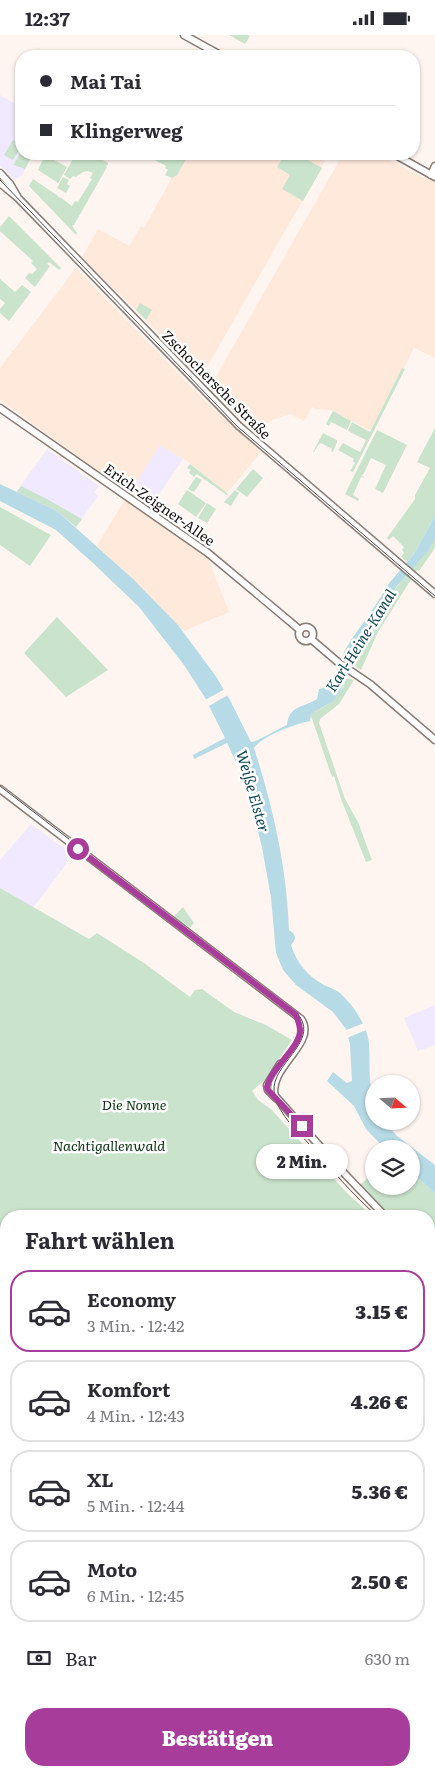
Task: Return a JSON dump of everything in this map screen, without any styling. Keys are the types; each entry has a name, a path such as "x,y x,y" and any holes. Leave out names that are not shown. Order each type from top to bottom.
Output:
{"main road":[{"path":"184,35 211,50"},
{"path":"405,160 433,176 435,166"},
{"name":"Zschochersche Straße","path":"0,173 10,184 18,198"},
{"name":"Zschochersche Straße","path":"0,183 18,198 239,426 435,594"},
{"name":"Erich-Zeigner-Allee","path":"0,407 208,553 300,630"},
{"path":"306,627 311,629 313,633 311,639 301,640 298,634 300,630 306,627"},
{"path":"311,639 339,663 370,684 435,740"},
{"path":"0,789 302,1021 305,1029 303,1038 277,1076 271,1090"},
{"path":"296,1015 300,1029 299,1037 269,1081 271,1090 379,1210"}],"shaded area":[{"path":"0,95 15,104 16,160 13,165 25,169 23,175 14,180 0,165"},
{"path":"182,160 325,161 202,376 82,257 98,229 129,246 141,226 144,228"},
{"path":"340,160 390,160 422,177 435,181 435,358 414,348 371,431 330,410 315,409 313,406 304,421 290,414 273,420 253,433 210,387"},
{"path":"76,268 197,393 261,452 227,493 187,461 160,445 129,493 0,400 0,368"},
{"path":"160,445 183,459 156,499 135,484"},
{"path":"47,449 99,486 94,492 98,496 76,527 57,511 16,492"},
{"path":"125,499 208,558 229,612 184,631 133,579 97,546"},
{"path":"31,824 73,855 33,908 0,888 0,860"},
{"path":"435,1005 435,1045 418,1051 404,1018"}],"green space":[{"path":"229,35 248,35 250,36 245,44"},
{"path":"13,140 15,141 15,157 13,160 4,155"},
{"path":"16,160 30,160 25,169 13,165"},
{"path":"43,160 54,160 67,167 58,183 38,170"},
{"path":"72,160 103,160 108,163 72,226 77,233 76,235 29,186 33,179 72,206 75,201 78,202 92,179 90,178 93,173 84,172 70,179 64,175"},
{"path":"155,160 186,160 177,175 172,178 165,175 168,170 165,168 166,166"},
{"path":"281,160 308,160 322,168 303,201 282,189 290,175 277,167"},
{"path":"63,177 69,180 67,184 70,186 66,193 57,188"},
{"path":"9,216 61,268 59,270 49,262 47,264 50,266 35,287 25,278 29,273 32,274 37,269 31,263 33,261 0,231 0,227"},
{"path":"0,279 15,292 22,285 31,292 9,321 0,313 0,309 5,303 0,299"},
{"path":"140,303 152,310 146,320 136,310"},
{"path":"402,368 405,369 353,472 350,471 355,463 354,459 338,450 343,443 360,452 366,440 348,431 352,422 370,432"},
{"path":"333,411 351,421 347,430 331,422 329,426 326,424"},
{"path":"435,428 435,516 414,554 407,562 401,557 404,553 402,550 404,547 393,536 389,540 387,538 415,499 415,495 430,468 417,462"},
{"path":"377,430 407,445 383,493 375,489 386,465 371,458 363,475 361,475 365,478 361,477 353,495 359,499 358,501 345,494"},
{"path":"323,433 337,440 333,452 331,451 332,449 321,443 313,452"},
{"path":"190,464 227,493 228,496 197,474 194,477 189,473 191,470 187,468"},
{"path":"253,469 263,478 247,497 236,489"},
{"path":"196,477 202,480 194,492 188,489"},
{"path":"21,486 82,519 76,527 57,511 17,492"},
{"path":"187,490 206,503 196,517 178,504"},
{"path":"235,490 239,493 231,506 224,502"},
{"path":"207,503 216,509 207,523 198,518"},
{"path":"0,507 51,535 30,566 0,545"},
{"name":"Karl-Heine-Kanal","path":"435,539 435,548 419,571 417,570 378,632 361,670 351,664 392,594"},
{"path":"57,617 108,670 66,697 24,653"},
{"path":"346,678 354,680 339,704 320,719 319,723 345,799 358,822 372,860 366,862 334,776 332,777 311,716 311,714 337,696"},
{"name":"Die Nonne","path":"0,888 89,939 97,933 144,963 190,997 195,990 202,989 234,1012 266,1025 292,1040 265,1080 252,1091 258,1100 271,1109 346,1192 366,1210 0,1210"},
{"path":"183,907 194,923 190,928 173,917"},
{"path":"365,1180 365,1192 359,1186"},
{"path":"420,1180 435,1193 435,1210 383,1210 368,1195 420,1195"}],"water":[{"name":"Weiße Elster","path":"0,484 57,511 133,579 178,625 215,675 251,742 287,725 288,719 294,710 317,699 319,689 326,687 339,668 344,652 351,640 390,582 414,554 435,516 435,539 428,551 397,586 351,664 340,693 333,701 311,714 310,721 271,735 254,748 278,838 288,907 289,930 295,937 291,945 293,952 308,973 324,985 335,990 351,1004 368,1037 370,1075 365,1075 365,1127 354,1106 327,1081 333,1072 347,1083 352,1081 350,1044 346,1029 333,1012 296,985 283,970 276,953 271,898 262,847 241,767 235,760 227,743 194,759 193,755 225,738 204,696 184,665 139,607 56,530 0,501"},
{"path":"367,1130 391,1130 402,1140 376,1140"},
{"path":"420,1154 435,1165 435,1193 420,1180"}],"pier":[{"path":"225,689 228,695 209,706 205,700"},
{"path":"364,1023 366,1030 347,1038 344,1031"}],"tram line":[{"path":"0,180 238,427 435,596"},
{"path":"0,786 300,1017 304,1027 303,1036 275,1081 274,1091 279,1108 295,1129 350,1190 371,1210"}],"route":[{"path":"78,849 296,1015 300,1029 299,1037 273,1074 267,1087 302,1126"}],"park label":[{"name":"Nachtigallenwald","path":"109,1145"}]}
